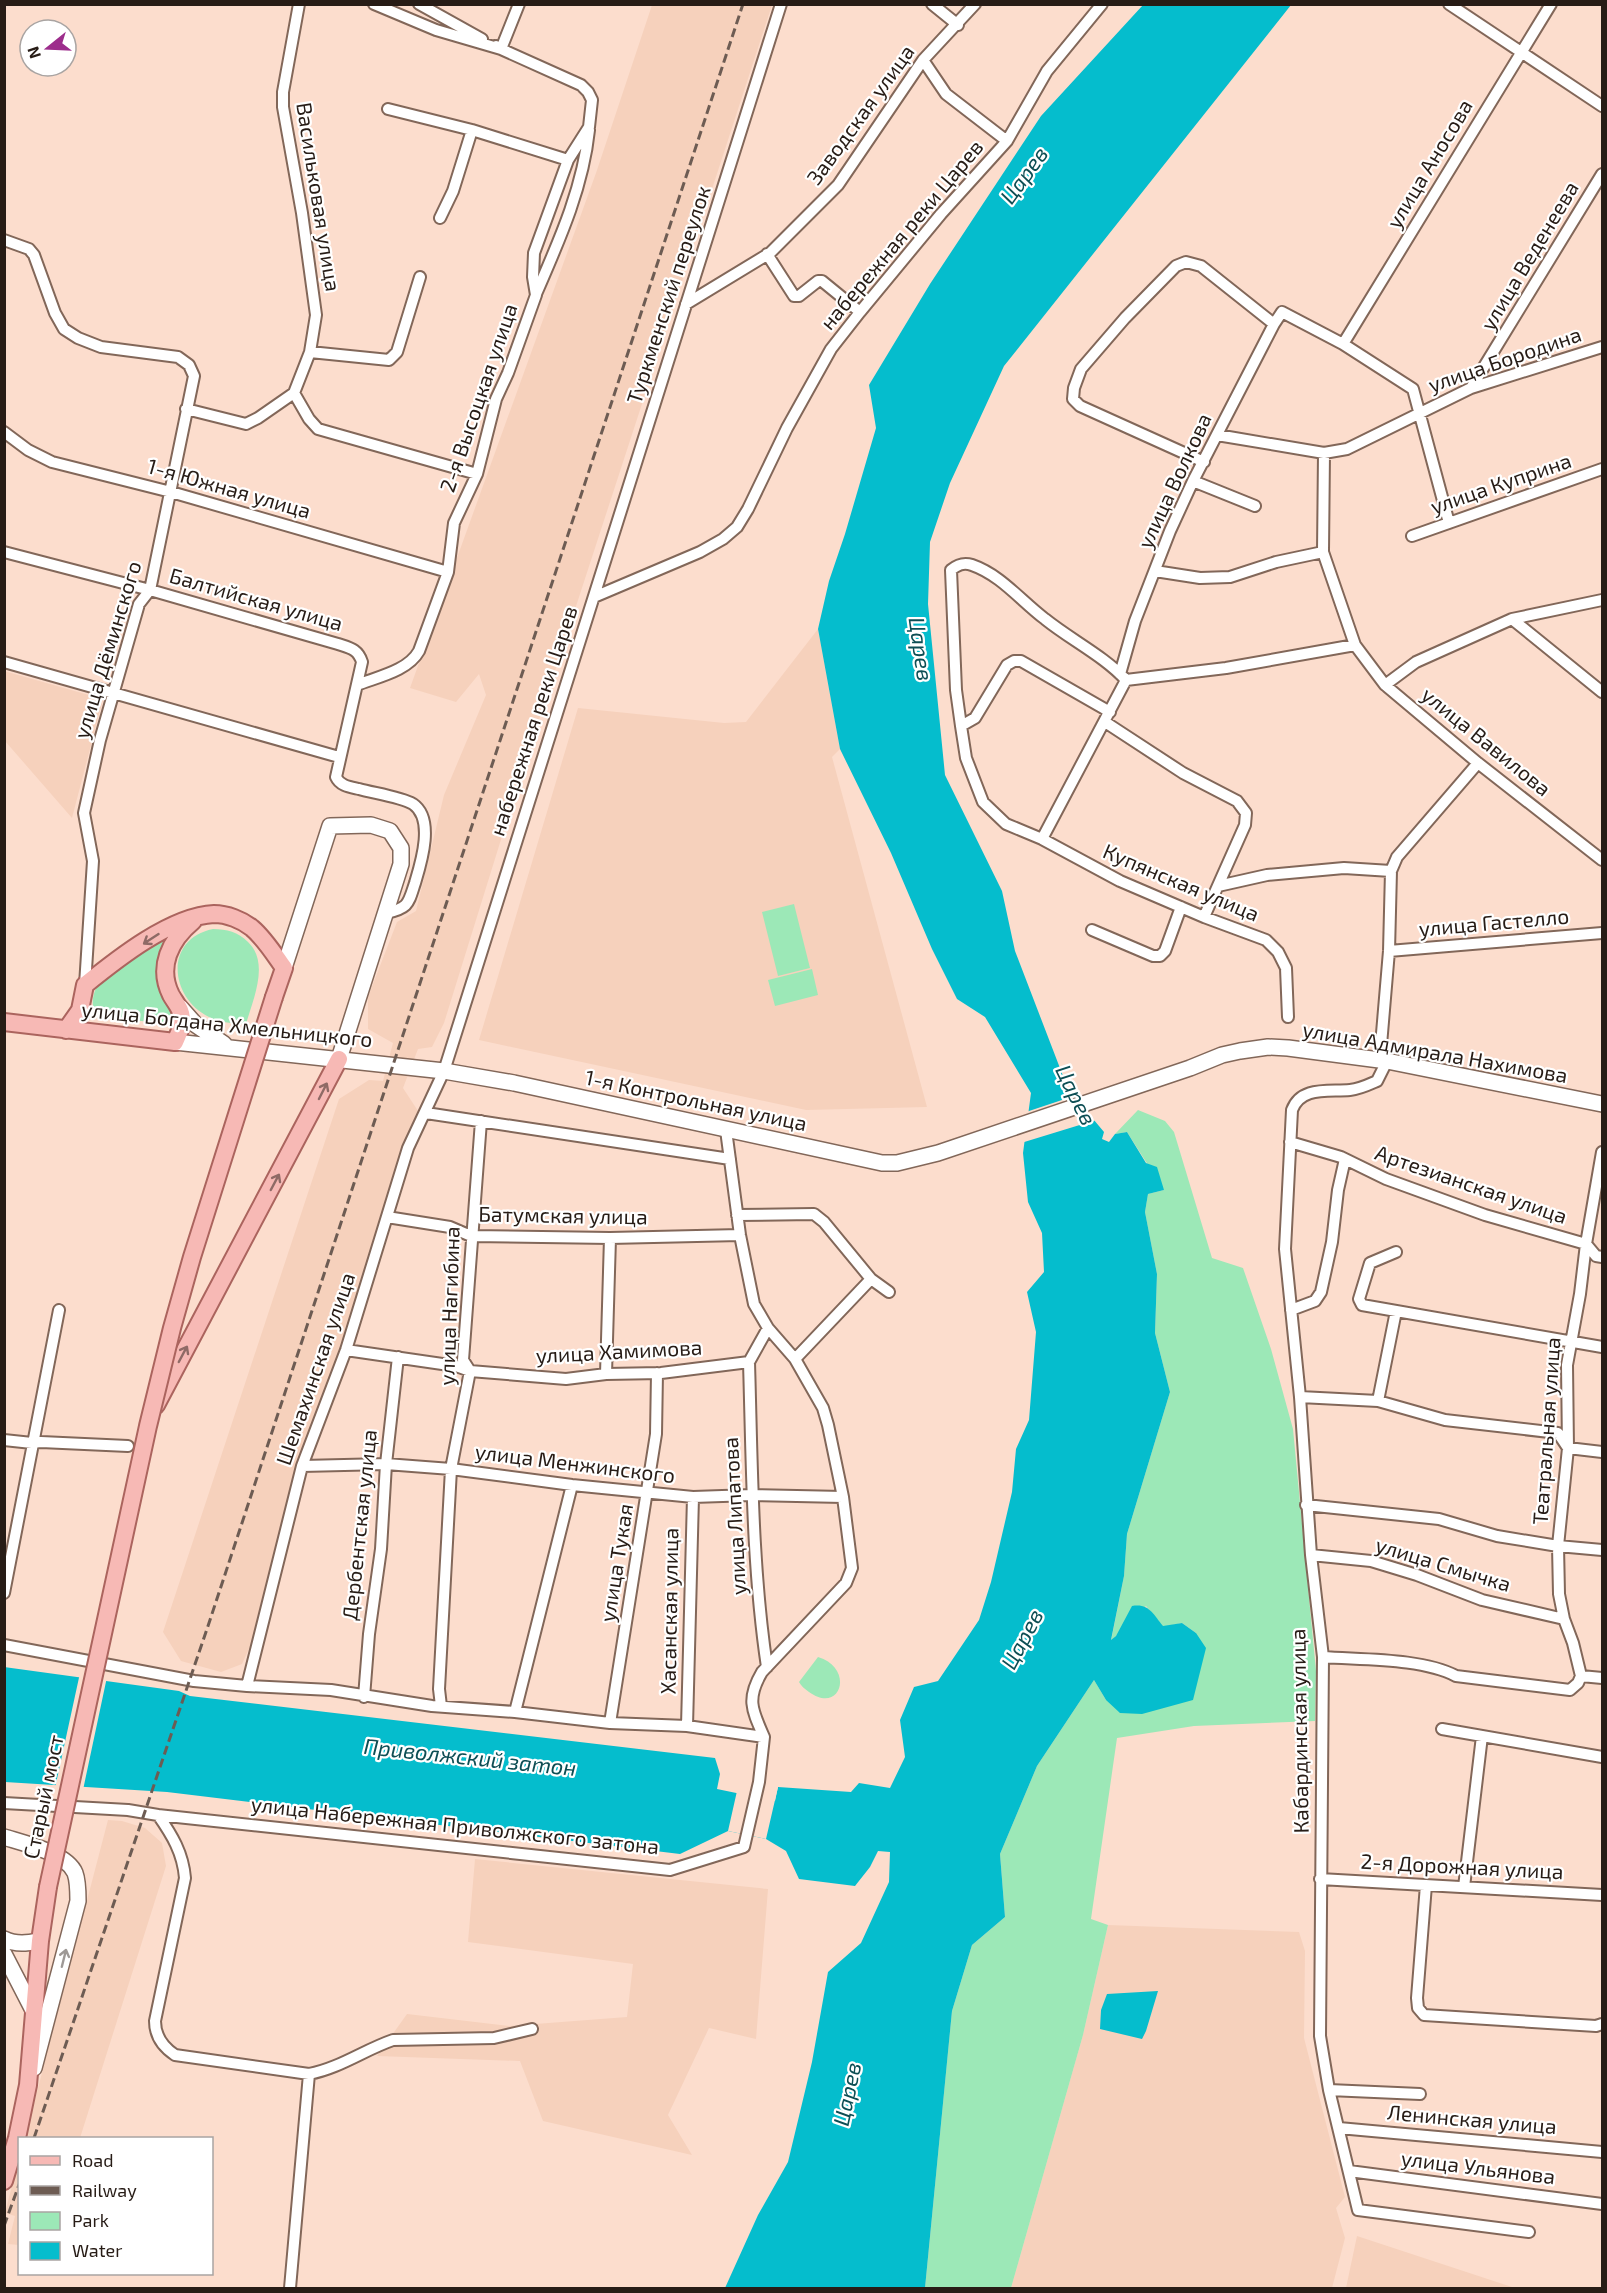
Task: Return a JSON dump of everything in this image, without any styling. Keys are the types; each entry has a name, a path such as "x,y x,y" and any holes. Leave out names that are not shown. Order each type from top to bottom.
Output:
{"main road":[{"path":"330,826 382,827 397,838 401,848 400,864 339,1059 168,1382 148,1426 189,1267 330,826"},
{"path":"204,915 192,921 172,946 167,958 165,976 168,988 180,1007 206,1034 229,1047"},
{"path":"66,1030 80,1010 85,985 154,936 172,926 204,915 227,916 252,928 264,939 284,968"},
{"path":"175,1042 182,1023 180,1007"},
{"name":"улица Богдана Хмельницкого","path":"4,1022 444,1071"},
{"name":"улица Адмирала Нахимова","path":"938,1153 1190,1068 1222,1055 1268,1047 1387,1061 1602,1104"},
{"name":"1-я Контрольная улица","path":"444,1071 514,1083 882,1163 938,1153"},
{"name":"Старый мост","path":"4,2181 17,2138 41,2013 40,1941 48,1887 148,1426"},
{"path":"4,1837 65,1860 74,1871 78,1890 78,1901 41,2013"},
{"path":"4,1939 26,1944 40,1941"},
{"path":"4,1954 41,2013"}],"street":[{"name":"Васильковая улица","path":"294,393 310,352 316,315 302,213 283,107 283,92 299,4"},
{"path":"374,4 436,30 501,49"},
{"path":"419,4 501,49 581,85 592,100 587,146 577,192 536,295"},
{"path":"501,49 519,4"},
{"name":"Туркменский переулок","path":"594,597 781,4"},
{"path":"932,4 958,25"},
{"name":"Заводская улица","path":"686,304 767,254 838,186 923,60 958,25 975,4"},
{"name":"набережная реки Царев","path":"444,1071 594,597 700,552 723,539 737,527 787,428 831,349 941,214 1007,141 1047,71 1102,4"},
{"path":"1449,4 1602,106"},
{"name":"улица Аносова","path":"1343,344 1551,4"},
{"path":"923,60 946,94 1007,141"},
{"path":"388,109 472,130 567,160"},
{"name":"2-я Высоцкая улица","path":"357,685 406,665 414,659 448,572 454,523 477,474 496,399 508,373 536,295 533,277 534,253 567,160 589,127"},
{"path":"440,218 453,191 472,130"},
{"name":"улица Веденеева","path":"1472,388 1602,174"},
{"name":"улица Дёминского","path":"4,240 29,249 34,255 58,321 71,333 102,347 178,357 189,364 194,376 150,590 139,604 100,740 84,813 93,861 85,985"},
{"path":"767,254 794,296 799,296 818,281 822,281 860,312"},
{"path":"1204,462 1080,406 1072,399 1081,369 1125,318 1176,266 1186,262 1201,266 1274,324"},
{"path":"310,352 389,360 397,352 420,276"},
{"name":"улица Волкова","path":"1042,839 1108,717 1123,677 1135,621 1170,531 1216,435 1274,324 1282,312 1343,344"},
{"path":"1343,344 1413,389 1449,523"},
{"name":"улица Бородина","path":"1216,435 1324,453 1347,449 1472,388 1602,347"},
{"path":"186,408 246,424 294,393 309,419 318,429 477,474"},
{"name":"1-я Южная улица","path":"4,432 28,450 52,462 171,492 448,572"},
{"name":"улица Вавилова","path":"1324,453 1323,552 1355,645 1385,685 1478,763 1602,860"},
{"name":"улица Куприна","path":"1412,536 1602,470"},
{"path":"1193,481 1255,506"},
{"name":"Балтийская улица","path":"4,552 150,590 353,648 360,654 362,662 339,757"},
{"path":"1155,571 1200,578 1230,577 1276,562 1323,552"},
{"path":"1204,918 1245,825 1246,813 1237,801 1183,773 1108,717 1021,661 1014,661 1007,665 975,718 960,726 956,690 951,570 957,564 969,564 1005,584 1044,619 1123,677 1226,668 1355,645"},
{"path":"1385,685 1416,662 1512,619 1602,600"},
{"path":"1512,619 1602,692"},
{"path":"4,662 339,757 335,773 341,784 411,803 420,814 423,823 425,846 422,862 408,902 403,909 386,913"},
{"name":"Купянская улица","path":"960,726 966,758 983,802 1005,824 1042,839 1120,881 1204,918 1266,940 1274,946 1286,968 1288,1017"},
{"path":"1387,1061 1380,1045 1389,951 1391,871 1397,857 1478,763"},
{"path":"1218,886 1268,875 1344,868 1391,871"},
{"path":"1092,930 1154,956 1160,956 1165,951 1181,907"},
{"name":"улица Гастелло","path":"1389,951 1602,933"},
{"name":"Кабардинская улица","path":"1387,1061 1377,1081 1365,1087 1310,1093 1299,1098 1292,1110 1285,1250 1300,1397 1306,1505 1323,1656 1320,2036 1329,2090 1358,2210 1529,2232"},
{"name":"Шемахинская улица","path":"248,1686 302,1466 346,1350 408,1148 444,1071"},
{"path":"426,1113 730,1159"},
{"name":"улица Нагибина","path":"441,1706 439,1689 451,1469 470,1371 463,1360 481,1121"},
{"path":"726,1130 740,1235 754,1304 768,1328 795,1359 823,1408 843,1497 852,1568 846,1583 766,1667 756,1682 751,1701 752,1710 764,1737"},
{"name":"Артезианская улица","path":"1290,1142 1345,1159 1386,1179 1485,1215 1586,1244 1596,1256 1602,1257"},
{"name":"Театральная улица","path":"1581,1676 1559,1594 1558,1546 1568,1448 1566,1365 1580,1294 1602,1152"},
{"path":"1291,1310 1315,1301 1321,1292 1332,1242 1338,1190 1345,1159"},
{"path":"737,1215 814,1214 824,1222 871,1279 889,1292"},
{"name":"Батумская улица","path":"387,1217 450,1227 471,1236 610,1238 740,1235"},
{"path":"606,1374 610,1238"},
{"path":"1396,1252 1370,1263 1359,1299 1362,1305 1602,1347"},
{"path":"795,1359 871,1279"},
{"path":"4,1593 59,1310"},
{"path":"1378,1401 1396,1311"},
{"path":"749,1362 768,1328"},
{"name":"улица Хамимова","path":"346,1350 456,1366 470,1371 566,1378 657,1373 749,1362"},
{"name":"Дербентская улица","path":"364,1696 369,1634 381,1550 386,1464 398,1357"},
{"name":"улица Липатова","path":"749,1362 752,1495 760,1623 766,1667"},
{"name":"улица Тукая","path":"610,1723 648,1494 656,1434 657,1373"},
{"path":"1300,1397 1378,1401 1445,1420 1558,1433 1568,1448 1602,1452"},
{"path":"4,1440 128,1446"},
{"name":"улица Менжинского","path":"302,1466 386,1464 451,1469 648,1494 693,1497 752,1495 843,1497"},
{"path":"515,1712 572,1485"},
{"name":"Хасанская улица","path":"687,1726 693,1497"},
{"path":"1306,1505 1439,1519 1497,1536 1558,1546 1602,1550"},
{"name":"улица Смычка","path":"1311,1555 1371,1561 1418,1575 1482,1600 1564,1618"},
{"path":"4,1645 194,1681 332,1690 441,1706 610,1723 687,1726 764,1737"},
{"path":"1323,1656 1427,1665 1456,1676 1570,1690 1578,1683 1581,1676 1602,1678"},
{"path":"1442,1729 1602,1757"},
{"path":"1464,1887 1482,1736"},
{"name":"улица Набережная Приволжского затона","path":"4,1803 128,1810 670,1870 744,1847 759,1782 764,1737"},
{"path":"158,1815 179,1850 185,1878 155,2021 159,2039 164,2047 176,2055 309,2074 330,2070 393,2040 494,2038 532,2029"},
{"name":"2-я Дорожная улица","path":"1320,1879 1602,1895"},
{"path":"1426,1885 1417,1998 1418,2008 1424,2015 1599,2025"},
{"path":"290,2289 309,2074"},
{"path":"1329,2090 1420,2094"},
{"name":"Ленинская улица","path":"1339,2128 1602,2152"},
{"name":"улица Ульянова","path":"1349,2171 1602,2204"}],"shaded area":[{"path":"652,5 772,5 521,775 444,1023 432,1047 418,1049 403,1088 418,1111 252,1642 242,1664 221,1672 181,1661 163,1632 339,1099 369,1080 383,1081 393,1043 368,1029 368,997 397,922 416,911 444,795 486,695 479,674 456,702 410,688 596,173"},
{"path":"818,629 840,749 832,757 927,1107 806,1110 479,1040 578,708 724,723 746,722"},
{"path":"4,671 103,699 72,818 5,741"},
{"path":"108,1820 122,1821 145,1828 162,1843 166,1866 80,2137 25,2137"},
{"path":"475,1859 768,1889 756,2039 709,2028 668,2115 692,2155 543,2121 520,2061 377,2056 407,2014 509,2026 627,2017 633,1964 468,1942"},
{"path":"1108,1925 1299,1932 1305,1951 1304,2038 1345,2197 1336,2208 1345,2238 1332,2288 1011,2288 1083,2035"},
{"path":"18,2162 18,2245 8,2244 15,2216 5,2213"},
{"path":"1357,2236 1515,2288 1346,2288"}],"green space":[{"path":"794,904 810,968 778,976 762,912"},
{"path":"213,929 236,933 255,951 258,960 258,982 246,1024 222,1022 209,1017 196,1008 186,996 180,983 178,969 180,956 186,944 197,935"},
{"path":"168,935 174,1019 167,1024 98,1016 93,1000 99,982"},
{"path":"812,969 818,995 775,1006 768,980"},
{"path":"1138,1110 1165,1121 1174,1132 1212,1258 1243,1268 1271,1349 1293,1429 1316,1671 1315,1721 1194,1726 1117,1738 1091,1919 1108,1925 1083,2035 1011,2288 925,2288 952,2011 972,1945 1005,1917 1000,1854 1037,1766 1094,1680 1106,1700 1196,1633 1182,1623 1163,1627 1146,1606 1111,1641 1124,1576 1127,1534 1170,1392 1155,1333 1157,1274 1145,1212 1148,1194 1164,1190 1127,1132 1115,1134"},
{"path":"818,1657 830,1663 837,1670 840,1679 836,1694 829,1698 820,1698 809,1692 799,1682"}],"water":[{"path":"1143,5 1291,5 1004,366 950,483 930,542 928,604 945,775 1002,891 1015,951 1068,1089 1104,1132 1102,1139 1109,1142 1115,1134 1127,1132 1146,1163 1157,1167 1164,1190 1148,1194 1145,1212 1157,1274 1155,1333 1170,1392 1127,1534 1124,1576 1111,1640 1116,1636 1132,1606 1143,1606 1150,1610 1163,1626 1182,1623 1196,1633 1206,1648 1193,1700 1142,1714 1120,1713 1106,1700 1094,1680 1037,1766 1000,1854 1005,1917 972,1945 952,2011 925,2288 725,2288 758,2215 788,2162 812,2062 828,1972 861,1943 889,1882 890,1852 878,1851 870,1867 855,1886 799,1879 786,1851 766,1839 728,1831 680,1854 167,1792 5,1782 4,1667 179,1691 190,1696 715,1758 720,1774 717,1789 775,1801 778,1787 851,1792 859,1783 890,1788 905,1757 900,1720 914,1687 938,1681 979,1620 991,1582 1012,1492 1016,1449 1029,1420 1036,1332 1027,1292 1044,1272 1042,1233 1028,1202 1023,1153 1031,1093 985,1017 957,999 932,949 891,853 840,749 818,629 829,581 876,428 869,385 930,284 1041,116"},
{"path":"1158,1991 1142,2039 1100,2029 1101,2010 1107,1994"}],"pier":[{"path":"1077,1095 1096,1120 1021,1143 1026,1112"},
{"path":"80,1673 107,1677 83,1790 55,1788"},
{"path":"775,1786 778,1787 766,1839 728,1831 737,1791 772,1798"}],"railway":[{"path":"34,2137 208,1626 743,4"},
{"path":"4,2226 18,2188"}],"water label":[{"name":"Царев","path":"1024,175"},
{"name":"Царев","path":"921,649"},
{"name":"Царев","path":"1076,1095"},
{"name":"Царев","path":"1022,1639"},
{"name":"Приволжский затон","path":"470,1757"},
{"name":"Царев","path":"847,2094"}]}
